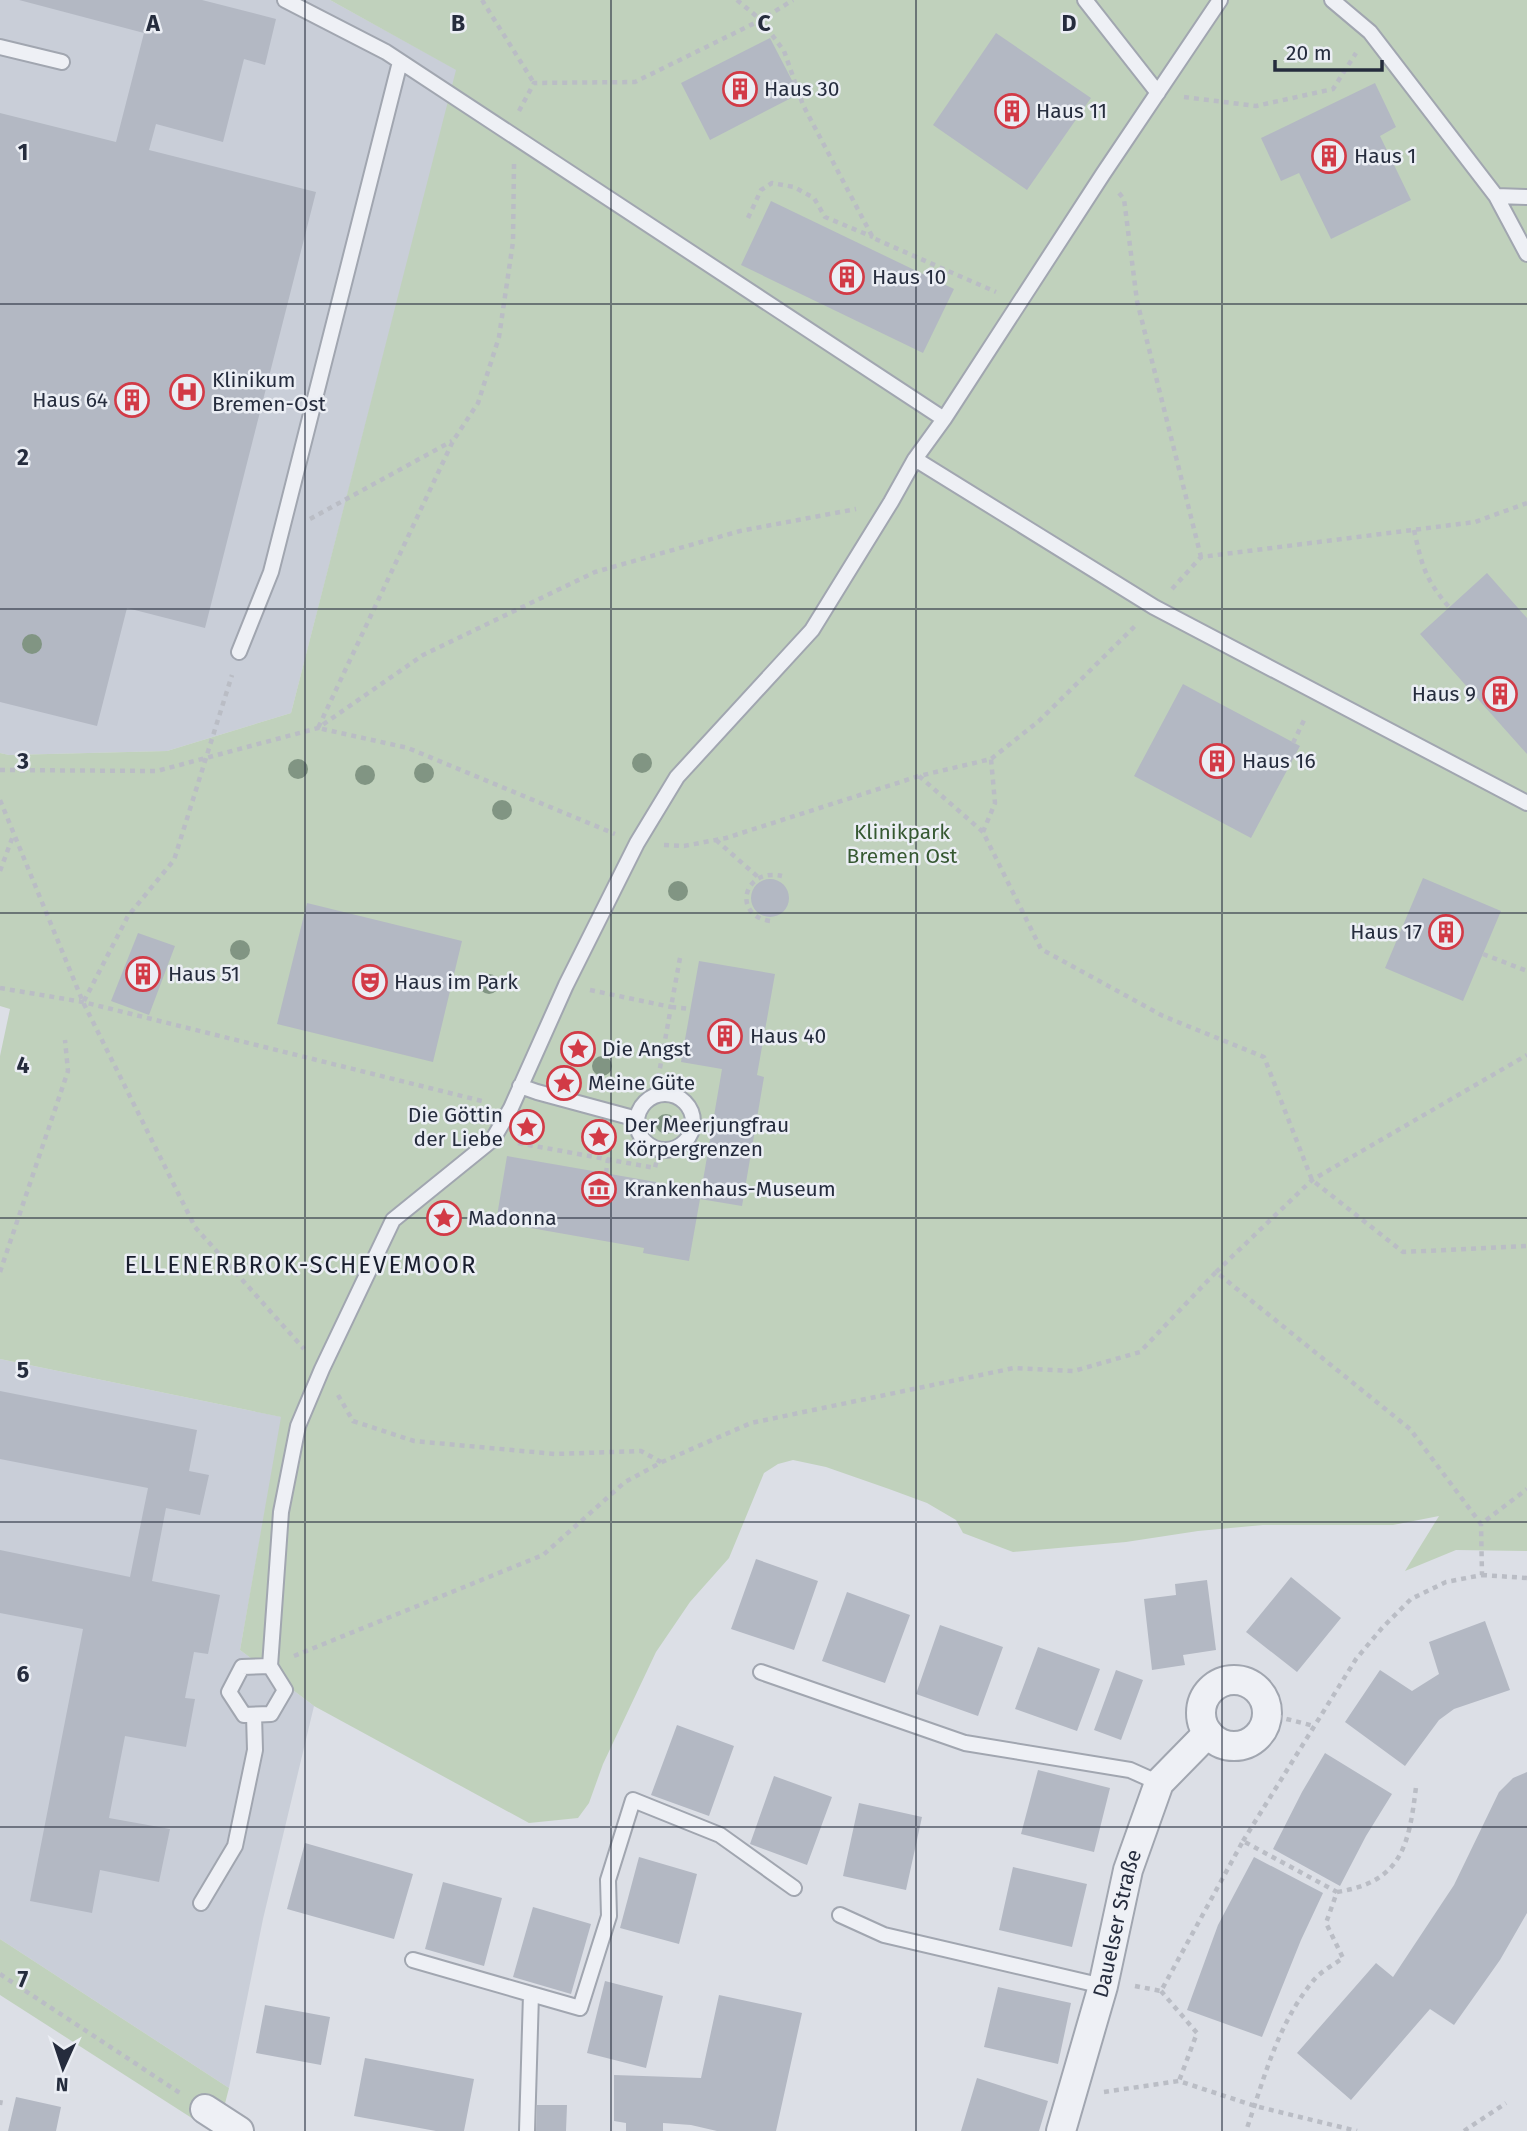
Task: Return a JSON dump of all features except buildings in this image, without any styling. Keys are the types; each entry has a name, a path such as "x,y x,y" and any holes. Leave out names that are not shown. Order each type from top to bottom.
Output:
{"street":[{"path":"1231,1680 1245,1682 1257,1689 1265,1701 1268,1714 1265,1727 1256,1738 1244,1745 1231,1746 1218,1742 1208,1733 1202,1721 1202,1707 1208,1694 1218,1684 1231,1680"},
{"name":"Dauelser Straße","path":"1061,2131 1104,1983 1128,1870 1159,1783 1208,1733"},
{"path":"205,2109 239,2131"}],"lane":[{"path":"285,0 400,62 944,419"},
{"path":"1086,0 1158,93"},
{"path":"270,1666 242,1667 229,1692 244,1715 271,1714 285,1690 270,1666 281,1513 298,1426 322,1368 393,1220 493,1139 511,1108 566,985 637,843 677,777 812,630 915,459 1220,0"},
{"path":"1332,0 1370,32 1496,197 1527,254"},
{"path":"0,47 61,62"},
{"path":"239,652 271,572 400,62"},
{"path":"1496,197 1527,198"},
{"path":"915,459 1154,607 1527,803"},
{"path":"520,1086 537,1093 637,1119"},
{"path":"666,1094 675,1096 689,1108 693,1126 690,1135 677,1147 659,1150 651,1147 640,1135 637,1119 639,1111 650,1098 666,1094"},
{"path":"761,1672 965,1743 1129,1770 1159,1783"},
{"path":"201,1903 235,1846 255,1750 254,1715"},
{"path":"413,1960 580,2008 609,1916 608,1880 633,1800 720,1835 794,1888"},
{"path":"840,1915 884,1935 1104,1983"},
{"path":"527,2131 531,1994"}],"path":[{"path":"482,0 534,83"},
{"path":"737,0 761,20 784,51 803,105 873,238"},
{"path":"534,83 635,82 761,20 793,0"},
{"path":"1158,93 1256,106 1333,89 1370,32"},
{"path":"318,728 453,440 478,403 499,337 513,242 514,136 520,107 534,83"},
{"path":"1103,173 1124,199 1137,300 1201,557"},
{"path":"748,218 761,190 772,183 794,187 814,198 824,217 1019,302"},
{"path":"281,534 453,440"},
{"path":"0,770 157,771 318,728 423,655 595,572 740,531 891,502"},
{"path":"318,728 408,748 637,843 684,846 716,839 919,776 991,759 1040,720 1201,557 1475,522 1527,503"},
{"path":"1414,530 1422,563 1432,586 1449,607"},
{"path":"83,1002 128,916 174,860 239,652"},
{"path":"983,832 995,803 991,759"},
{"path":"919,776 983,832 1041,949 1163,1016 1264,1057 1312,1180 1404,1252 1527,1246"},
{"path":"0,800 83,1002"},
{"path":"0,871 13,835"},
{"path":"716,839 758,877"},
{"path":"770,921 759,919 750,912 746,902 748,888 758,877 769,873 782,876"},
{"path":"1483,954 1527,971"},
{"path":"666,1094 658,1079 680,958"},
{"path":"566,985 691,1009"},
{"path":"0,988 83,1002 511,1108"},
{"path":"0,1272 68,1071 65,1040"},
{"path":"270,1666 543,1555 625,1482 662,1462 751,1423 1014,1368 1074,1371 1140,1352 1216,1272 1312,1180 1527,1055"},
{"path":"493,1139 655,1168 659,1150"},
{"path":"606,1173 608,1159"},
{"path":"1216,1272 1410,1429 1481,1524 1482,1575"},
{"path":"1481,1524 1527,1489"},
{"path":"1161,1992 1243,1841 1356,1660 1382,1628 1411,1599 1446,1582 1482,1575 1527,1578"},
{"path":"1268,1714 1314,1726"},
{"path":"1243,1841 1336,1892 1358,1889 1375,1882 1391,1867 1408,1840 1416,1787"},
{"path":"1246,2131 1266,2064 1287,2021 1314,1979 1343,1958 1326,1923 1336,1892"},
{"path":"0,1974 205,2109"},
{"path":"1104,1983 1161,1992 1197,2033 1179,2081"},
{"path":"1072,2096 1179,2081 1255,2106 1357,2131"},
{"path":"1464,2131 1506,2103"}],"shaded area":[{"name":"Klinikum Bremen-Ost","path":"0,0 330,0 457,70 291,713 167,751 9,755 0,753"},
{"path":"0,1359 282,1417 240,1650 314,1706 263,1919 229,2088 0,1939"}],"green space":[{"name":"Klinikpark Bremen Ost","path":"330,0 1527,0 1527,1551 1456,1550 1405,1571 1439,1516 1393,1525 1263,1525 1126,1542 1013,1552 963,1533 956,1520 927,1503 826,1467 793,1460 778,1464 764,1473 729,1558 690,1602 656,1652 603,1764 589,1803 578,1818 529,1823 314,1706 240,1650 281,1417 0,1359 0,1056 10,1009 0,1006 0,753 9,755 167,751 291,713 456,70"},
{"path":"0,1939 229,2088 218,2131 212,2131 0,1995"}],"place":[{"name":"Haus 30","path":"740,89"},
{"name":"Haus 11","path":"1012,111"},
{"name":"Haus 1","path":"1329,156"},
{"name":"Haus 10","path":"847,277"},
{"name":"Klinikum Bremen-Ost","path":"187,392"},
{"name":"Haus 64","path":"132,400"},
{"name":"Haus 9","path":"1500,694"},
{"name":"Haus 16","path":"1217,761"},
{"name":"Haus 17","path":"1446,932"},
{"name":"Haus 51","path":"143,974"},
{"name":"Haus im Park","path":"370,982"},
{"name":"Haus 40","path":"725,1036"},
{"name":"Die Angst","path":"578,1049"},
{"name":"Meine Güte","path":"564,1083"},
{"name":"Die Göttin der Liebe","path":"527,1127"},
{"name":"Der Meerjungfrau Körpergrenzen","path":"599,1137"},
{"name":"Krankenhaus-Museum","path":"599,1189"},
{"name":"Madonna","path":"444,1218"}],"district":[{"name":"ELLENERBROK-SCHEVEMOOR","path":"301,1265"}]}
